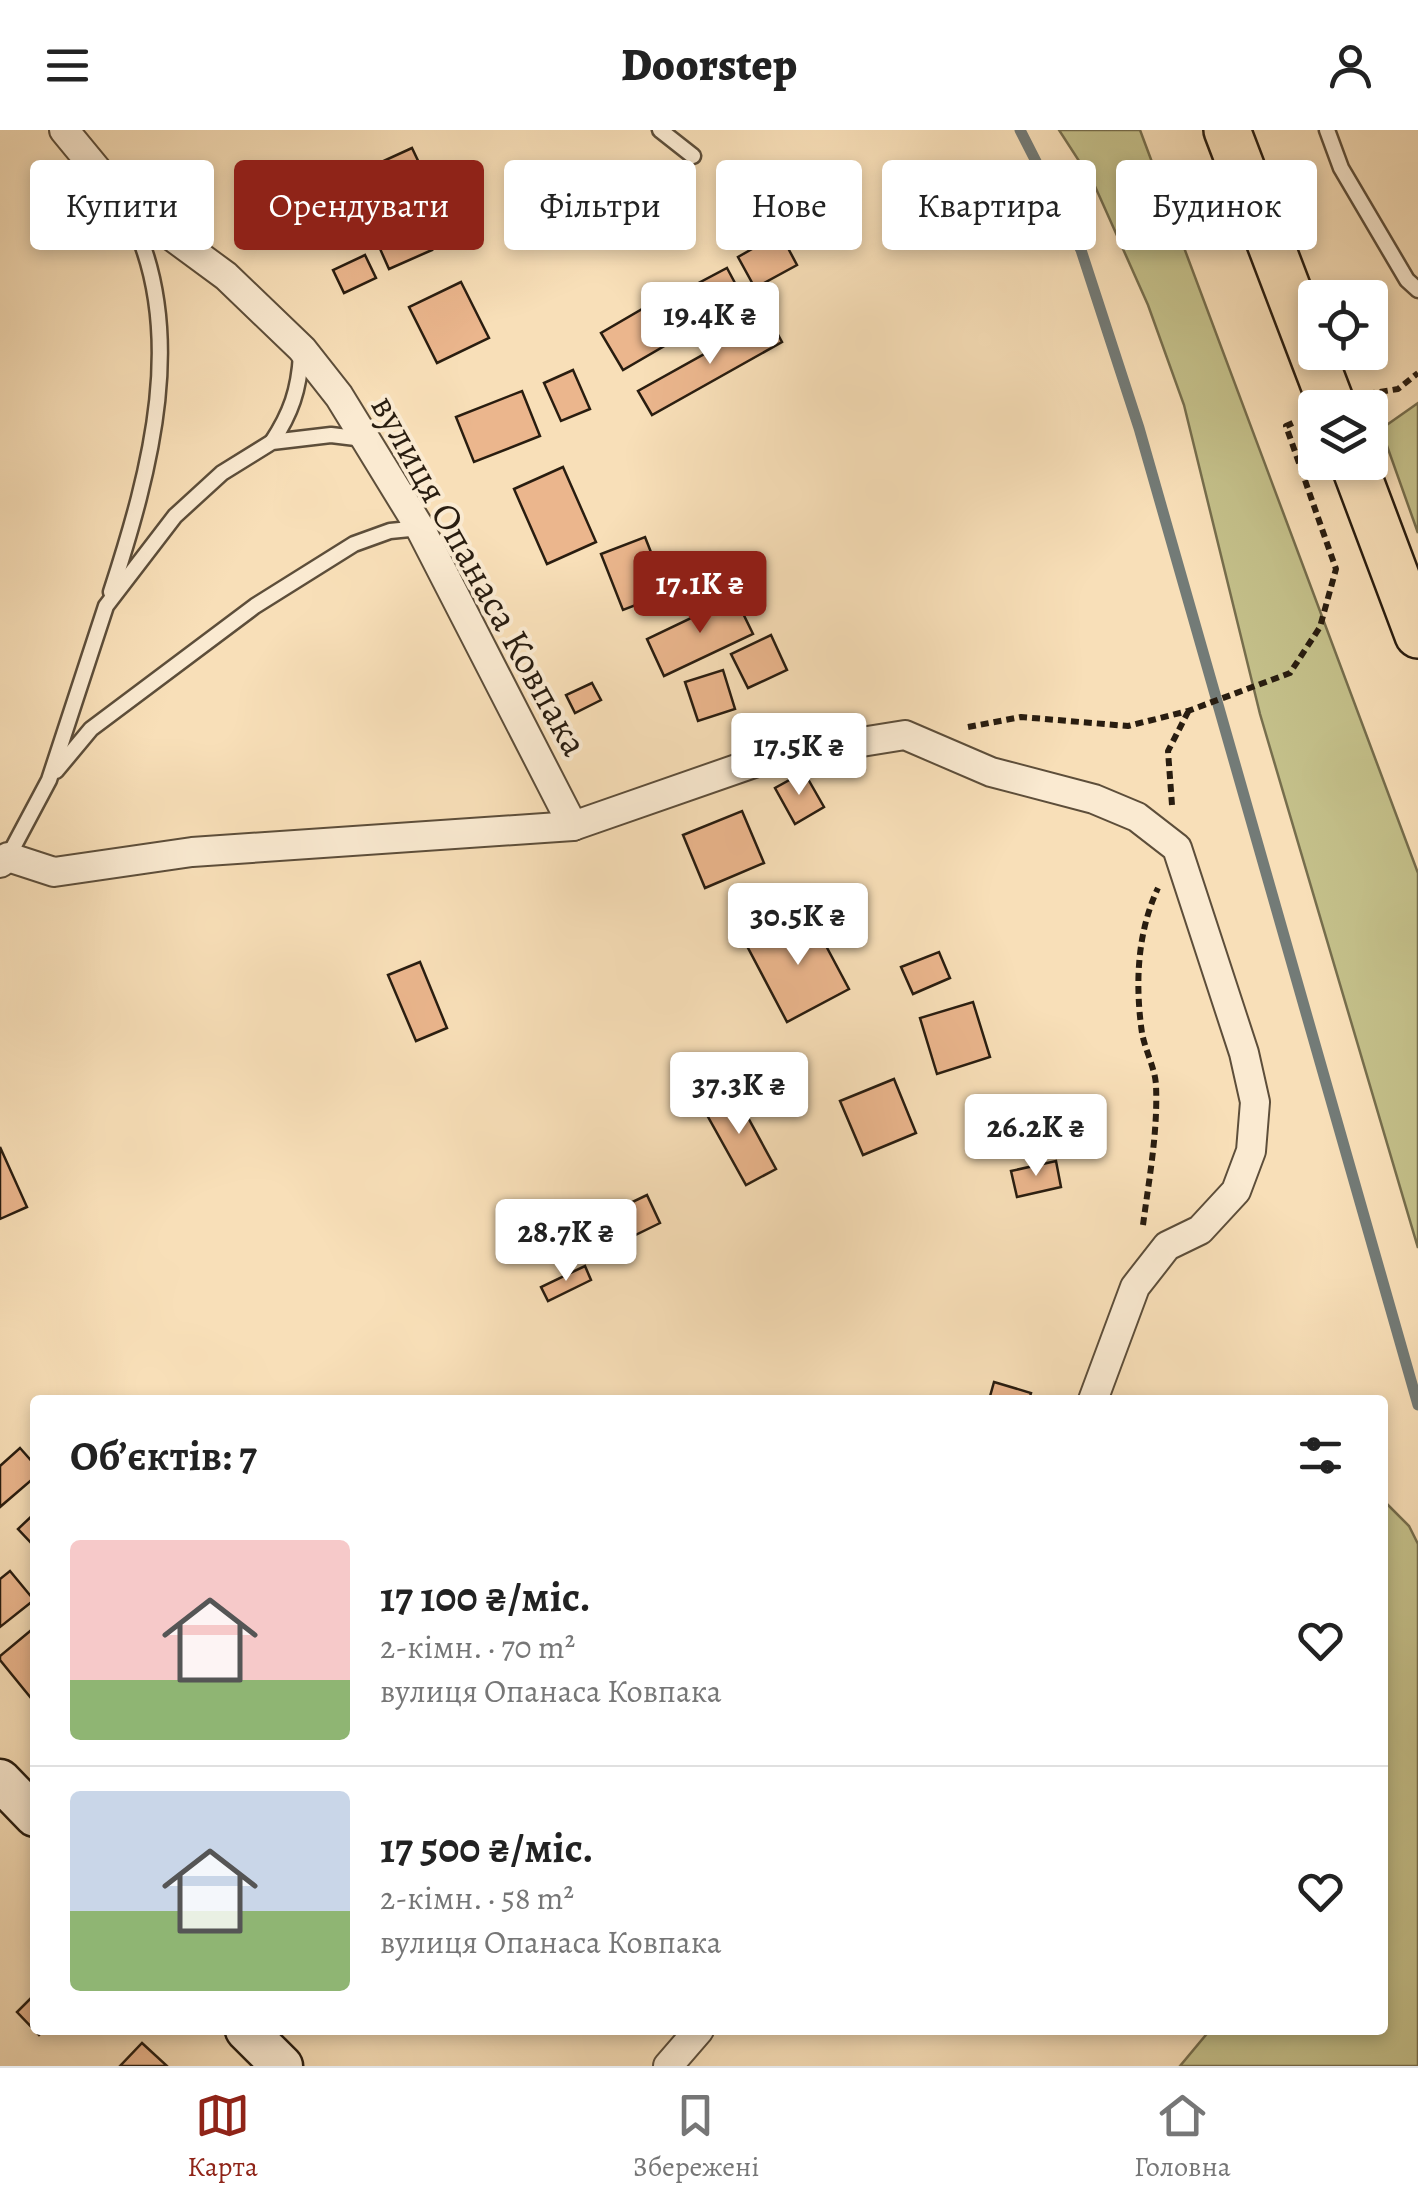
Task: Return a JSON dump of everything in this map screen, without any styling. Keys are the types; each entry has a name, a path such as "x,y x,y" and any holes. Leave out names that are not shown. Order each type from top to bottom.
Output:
{"main road":[{"path":"1228,130 1325,390"},
{"path":"1360,480 1418,635"},
{"path":"0,1780 30,1811"},
{"path":"251,2035 282,2066"}],"street":[{"name":"вулиця Опанаса Ковпака","path":"64,130 89,160"},
{"name":"вулиця Опанаса Ковпака","path":"191,250 226,276 302,349 367,439 420,528 572,826"},
{"path":"4,860 54,872 192,852 572,826 774,756 905,735 991,772 1094,799 1138,817 1177,848 1244,1053 1256,1102 1251,1152 1236,1191 1200,1230 1167,1246 1134,1287 1095,1395"},
{"path":"668,2066 696,2035"}],"lane":[{"path":"660,130 694,156"},
{"path":"1328,130 1341,168 1407,280 1418,290"},
{"path":"49,780 142,496 154,423 159,344 153,276 146,250"},
{"path":"106,606 175,516 222,473 272,442 290,415 300,388 302,349"},
{"path":"272,442 331,435 367,439"},
{"path":"4,860 49,780 91,729 255,606 354,544 390,532 420,528"}],"path":[{"path":"1387,390 1398,389 1418,373"},
{"path":"905,735 1021,717 1128,726 1243,693 1290,672 1320,627 1336,570 1286,426"},
{"path":"1134,1287 1153,1155 1156,1082 1142,1036 1138,964 1148,908 1177,848 1168,750 1188,711"}],"shaded area":[{"path":"1059,130 1140,130 1151,160 1116,160 1116,233 1096,188 1096,160 1078,160"},
{"path":"1123,250 1185,250 1418,873 1418,1248 1260,714 1184,405"},
{"path":"1418,403 1418,533 1388,449 1388,424"},
{"path":"1388,1505 1409,1526 1418,1544 1418,2066 1180,2066 1206,2035 1388,2035"}],"building":[{"path":"412,148 418,160 386,160"},
{"path":"381,250 432,250 389,269"},
{"path":"750,250 789,250 797,265 755,288 738,257"},
{"path":"365,255 376,278 344,293 333,270"},
{"path":"727,268 744,300 693,327 676,295"},
{"path":"461,282 489,338 437,363 409,307"},
{"path":"668,294 690,331 623,370 601,333"},
{"path":"769,318 782,342 652,415 638,391"},
{"path":"573,370 590,409 561,421 544,383"},
{"path":"522,391 540,436 474,462 456,417"},
{"path":"563,467 596,542 547,564 514,489"},
{"path":"645,537 667,593 623,610 601,554"},
{"path":"735,597 753,634 664,676 647,639"},
{"path":"771,635 787,670 748,688 731,654"},
{"path":"723,670 735,709 698,721 685,682"},
{"path":"592,683 601,700 575,713 566,695"},
{"path":"804,772 824,807 795,824 775,788"},
{"path":"742,811 764,863 705,888 683,835"},
{"path":"809,914 849,989 787,1022 747,946"},
{"path":"939,952 950,978 913,994 901,967"},
{"path":"420,962 447,1028 416,1041 388,975"},
{"path":"973,1002 990,1057 937,1074 920,1018"},
{"path":"894,1079 916,1133 863,1155 840,1101"},
{"path":"733,1090 776,1169 746,1185 702,1106"},
{"path":"0,1147 27,1207 0,1219"},
{"path":"1056,1161 1061,1187 1017,1197 1011,1171"},
{"path":"647,1195 660,1223 621,1242 607,1214"},
{"path":"585,1266 591,1280 548,1301 541,1287"},
{"path":"994,1382 1031,1393 1030,1395 990,1395"},
{"path":"20,1448 30,1459 30,1481 0,1507 0,1466"},
{"path":"30,1518 30,1542 18,1529"},
{"path":"10,1571 30,1595 30,1603 0,1627 0,1579"},
{"path":"30,1631 30,1697 0,1660"},
{"path":"30,1999 30,2026 17,2012"},
{"path":"142,2043 167,2066 120,2066"}],"waterway":[{"path":"1020,130 1081,250 1139,428 1418,1405"}]}
